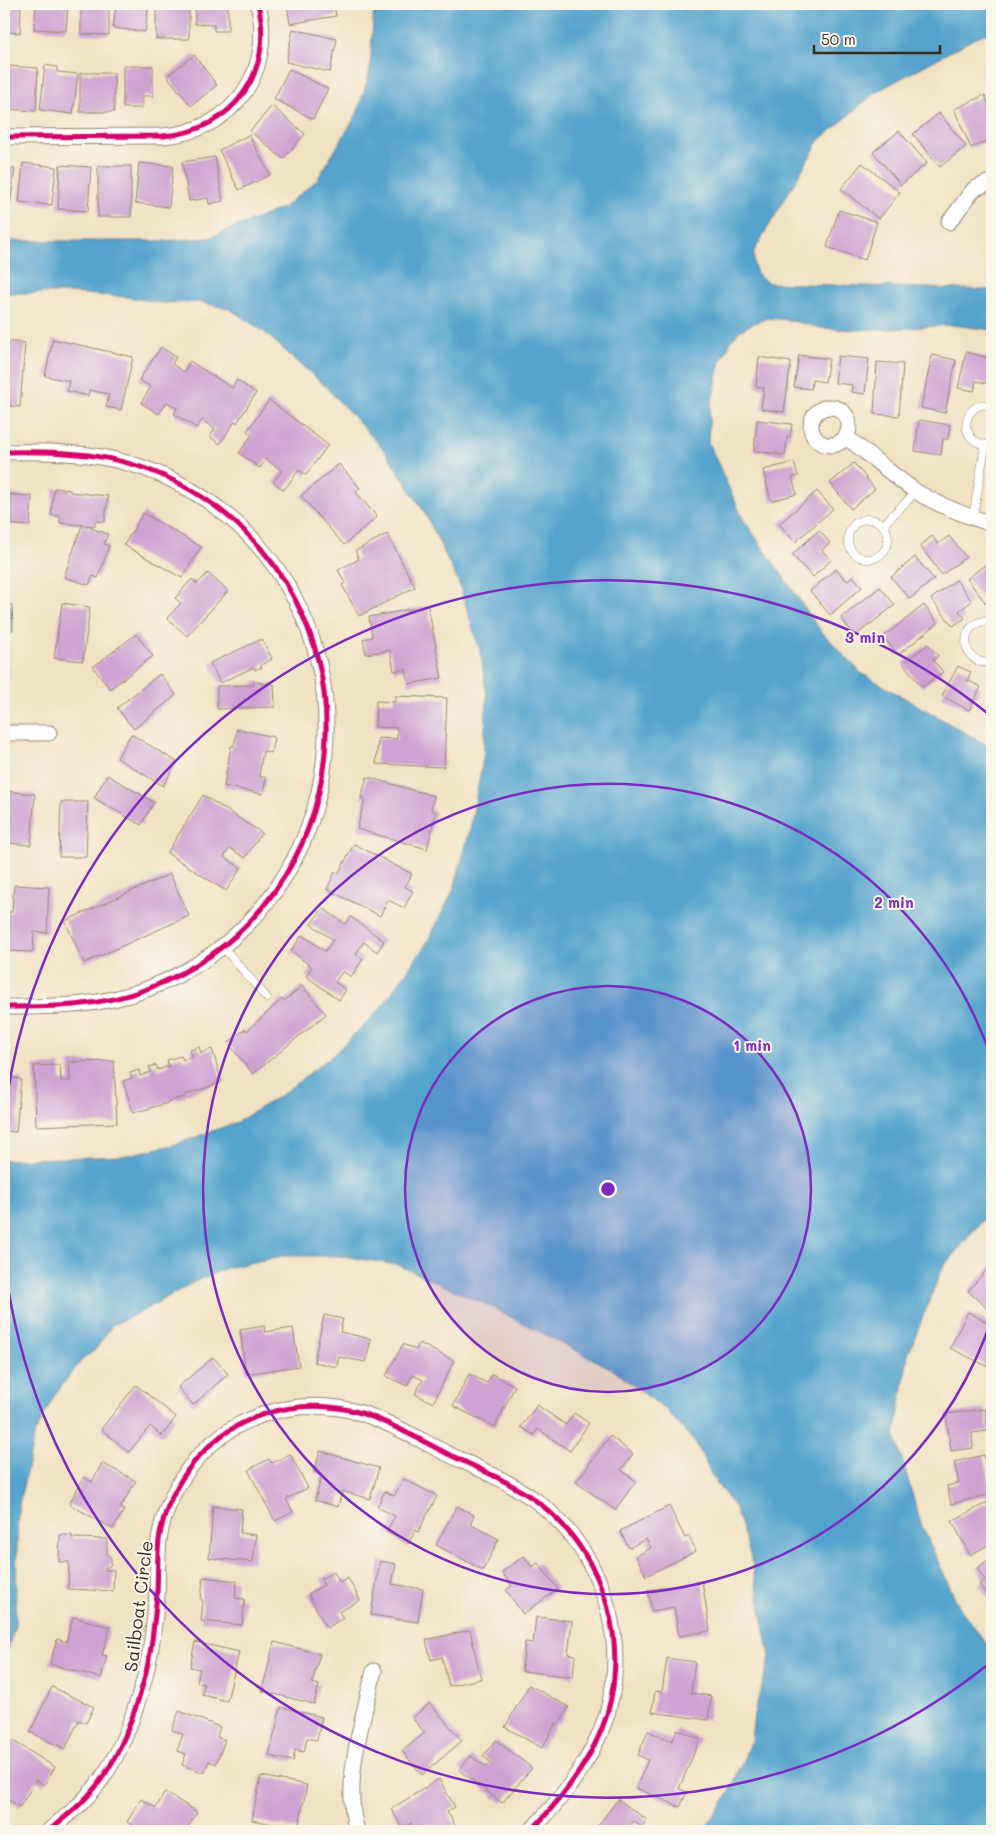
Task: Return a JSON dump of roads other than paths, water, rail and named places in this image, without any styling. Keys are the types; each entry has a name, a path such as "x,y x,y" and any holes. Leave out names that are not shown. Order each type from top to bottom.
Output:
{"street":[{"path":"4,137 163,136 188,133 211,123 240,99 253,78 263,41 262,22 258,4"},
{"path":"949,222 974,189 992,181"},
{"path":"846,437 917,491 934,501 992,524"},
{"path":"4,452 60,451 97,455 125,462 160,474 214,505 254,542 282,577 300,610 314,644 326,705 326,755 320,792 309,827 284,877 258,912 222,946 181,974 124,997 62,1007 4,1007"},
{"path":"4,733 49,733"},
{"name":"Sailboat Circle","path":"49,1831 83,1802 99,1783 113,1762 125,1735 140,1691 151,1644 157,1598 159,1541 164,1517 173,1494 186,1472 202,1453 220,1437 241,1423 264,1414 288,1408 313,1406 338,1408 368,1416 516,1488 539,1503 560,1521 586,1554 608,1605 615,1646 615,1674 610,1702 591,1754 555,1804 531,1831"},
{"path":"357,1831 351,1800 352,1776 374,1671"}],"lane":[{"path":"973,518 989,446 973,441 966,423 968,416 977,407 992,405"},
{"path":"882,525 917,491"},
{"path":"870,519 882,525 888,536 888,542 882,553 877,557 864,559 853,552 848,539 849,532 857,522 870,519"},
{"path":"992,621 984,620 972,627 966,640 966,647 974,659 986,663 992,662"},
{"path":"222,946 268,998"}],"water":[{"path":"374,4 992,4 992,31 979,36 876,92 819,141 754,251 754,257 758,274 769,283 992,290 992,330 952,325 856,330 821,328 788,320 768,318 752,324 739,331 731,341 721,361 710,409 708,442 743,519 821,631 861,673 992,748 992,1212 981,1222 942,1268 908,1355 895,1435 921,1524 959,1607 992,1651 992,1831 704,1831 730,1792 751,1741 754,1714 770,1657 751,1557 735,1508 712,1476 697,1445 667,1411 612,1369 489,1306 398,1265 343,1256 282,1256 226,1268 192,1283 141,1312 112,1325 96,1349 82,1360 55,1394 35,1433 18,1509 15,1625 4,1664 4,1160 123,1156 177,1144 237,1122 284,1093 333,1055 381,1008 427,943 454,889 470,830 483,759 487,698 481,654 459,583 425,513 385,451 325,386 263,331 230,309 200,302 163,303 127,297 69,293 4,293 4,241 164,241 209,238 283,208 317,180 357,114 370,71"}]}
